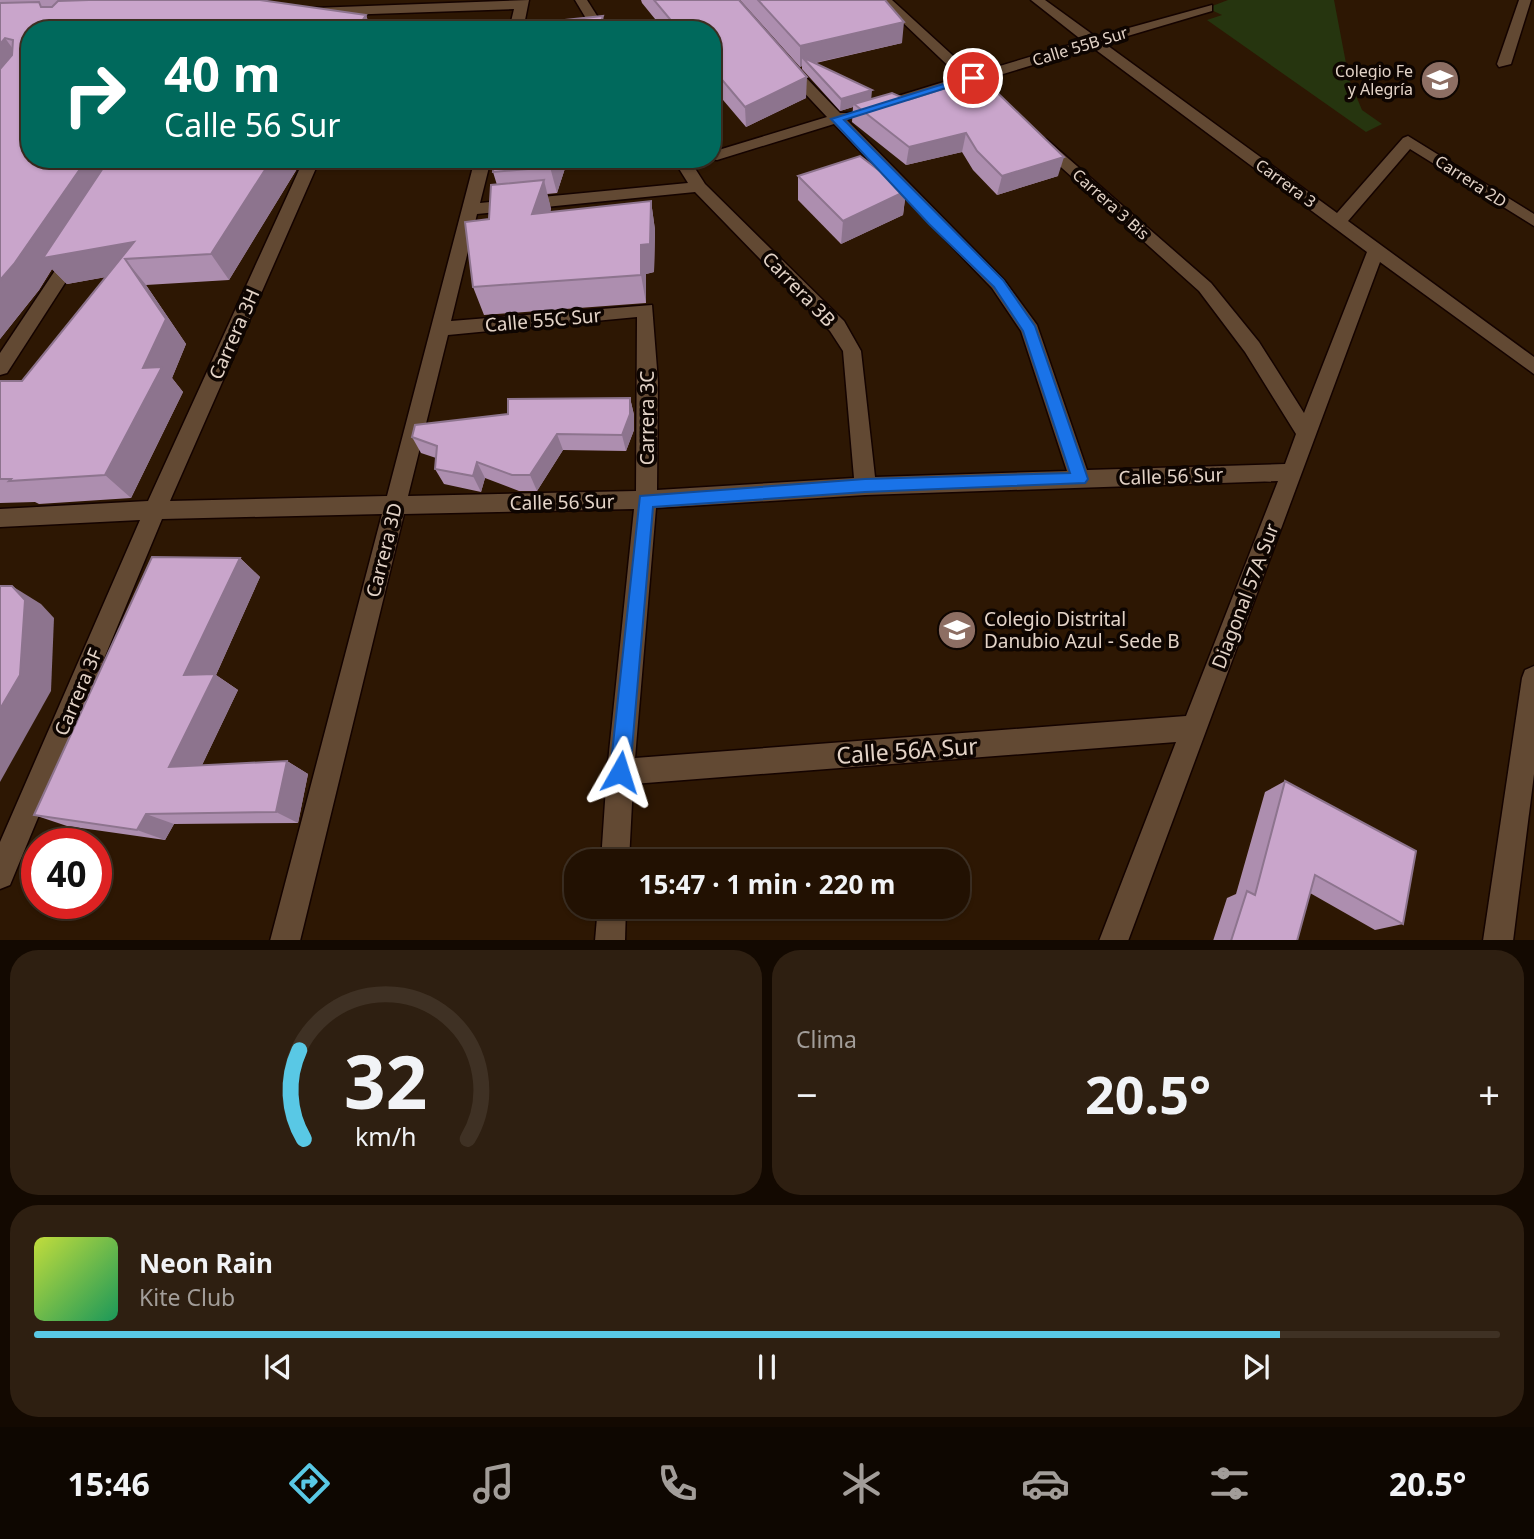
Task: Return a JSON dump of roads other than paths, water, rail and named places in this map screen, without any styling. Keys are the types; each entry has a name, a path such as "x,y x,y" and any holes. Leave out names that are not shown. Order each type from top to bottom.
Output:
{"street":[{"path":"582,0 595,21"},
{"path":"885,0 1008,113"},
{"name":"Carrera 3","path":"1037,0 1534,367"},
{"path":"1504,64 1525,0"},
{"path":"297,13 523,2 518,21"},
{"name":"Calle 55B Sur","path":"721,154 1092,42 1201,4"},
{"path":"780,58 934,222 998,284 1030,330 1080,479"},
{"name":"Carrera 3 Bis","path":"1028,131 1205,287 1252,348 1306,433"},
{"name":"Carrera 2D","path":"1338,222 1408,141 1534,221"},
{"name":"Carrera 3H","path":"156,510 308,168"},
{"name":"Carrera 3D","path":"285,940 481,168"},
{"name":"Carrera 3B","path":"686,168 699,187 837,326 852,351 865,486"},
{"path":"470,209 699,187"},
{"path":"0,368 83,240"},
{"name":"Diagonal 57A Sur","path":"1113,940 1376,251"},
{"name":"Calle 55C Sur","path":"440,329 646,310"},
{"name":"Carrera 3C","path":"616,849 620,772 646,500 649,412 646,310"},
{"name":"Calle 56 Sur","path":"0,518 396,503 646,500 865,486 1292,472"},
{"name":"Carrera 3F","path":"0,875 156,510"},
{"path":"1498,940 1534,678"},
{"name":"Calle 56A Sur","path":"620,772 1194,728"},
{"path":"610,940 611,919"}],"place":[{"name":"Colegio Fe y Alegría","path":"1440,80"},
{"name":"Colegio Distrital Danubio Azul - Sede B","path":"957,630"}]}
